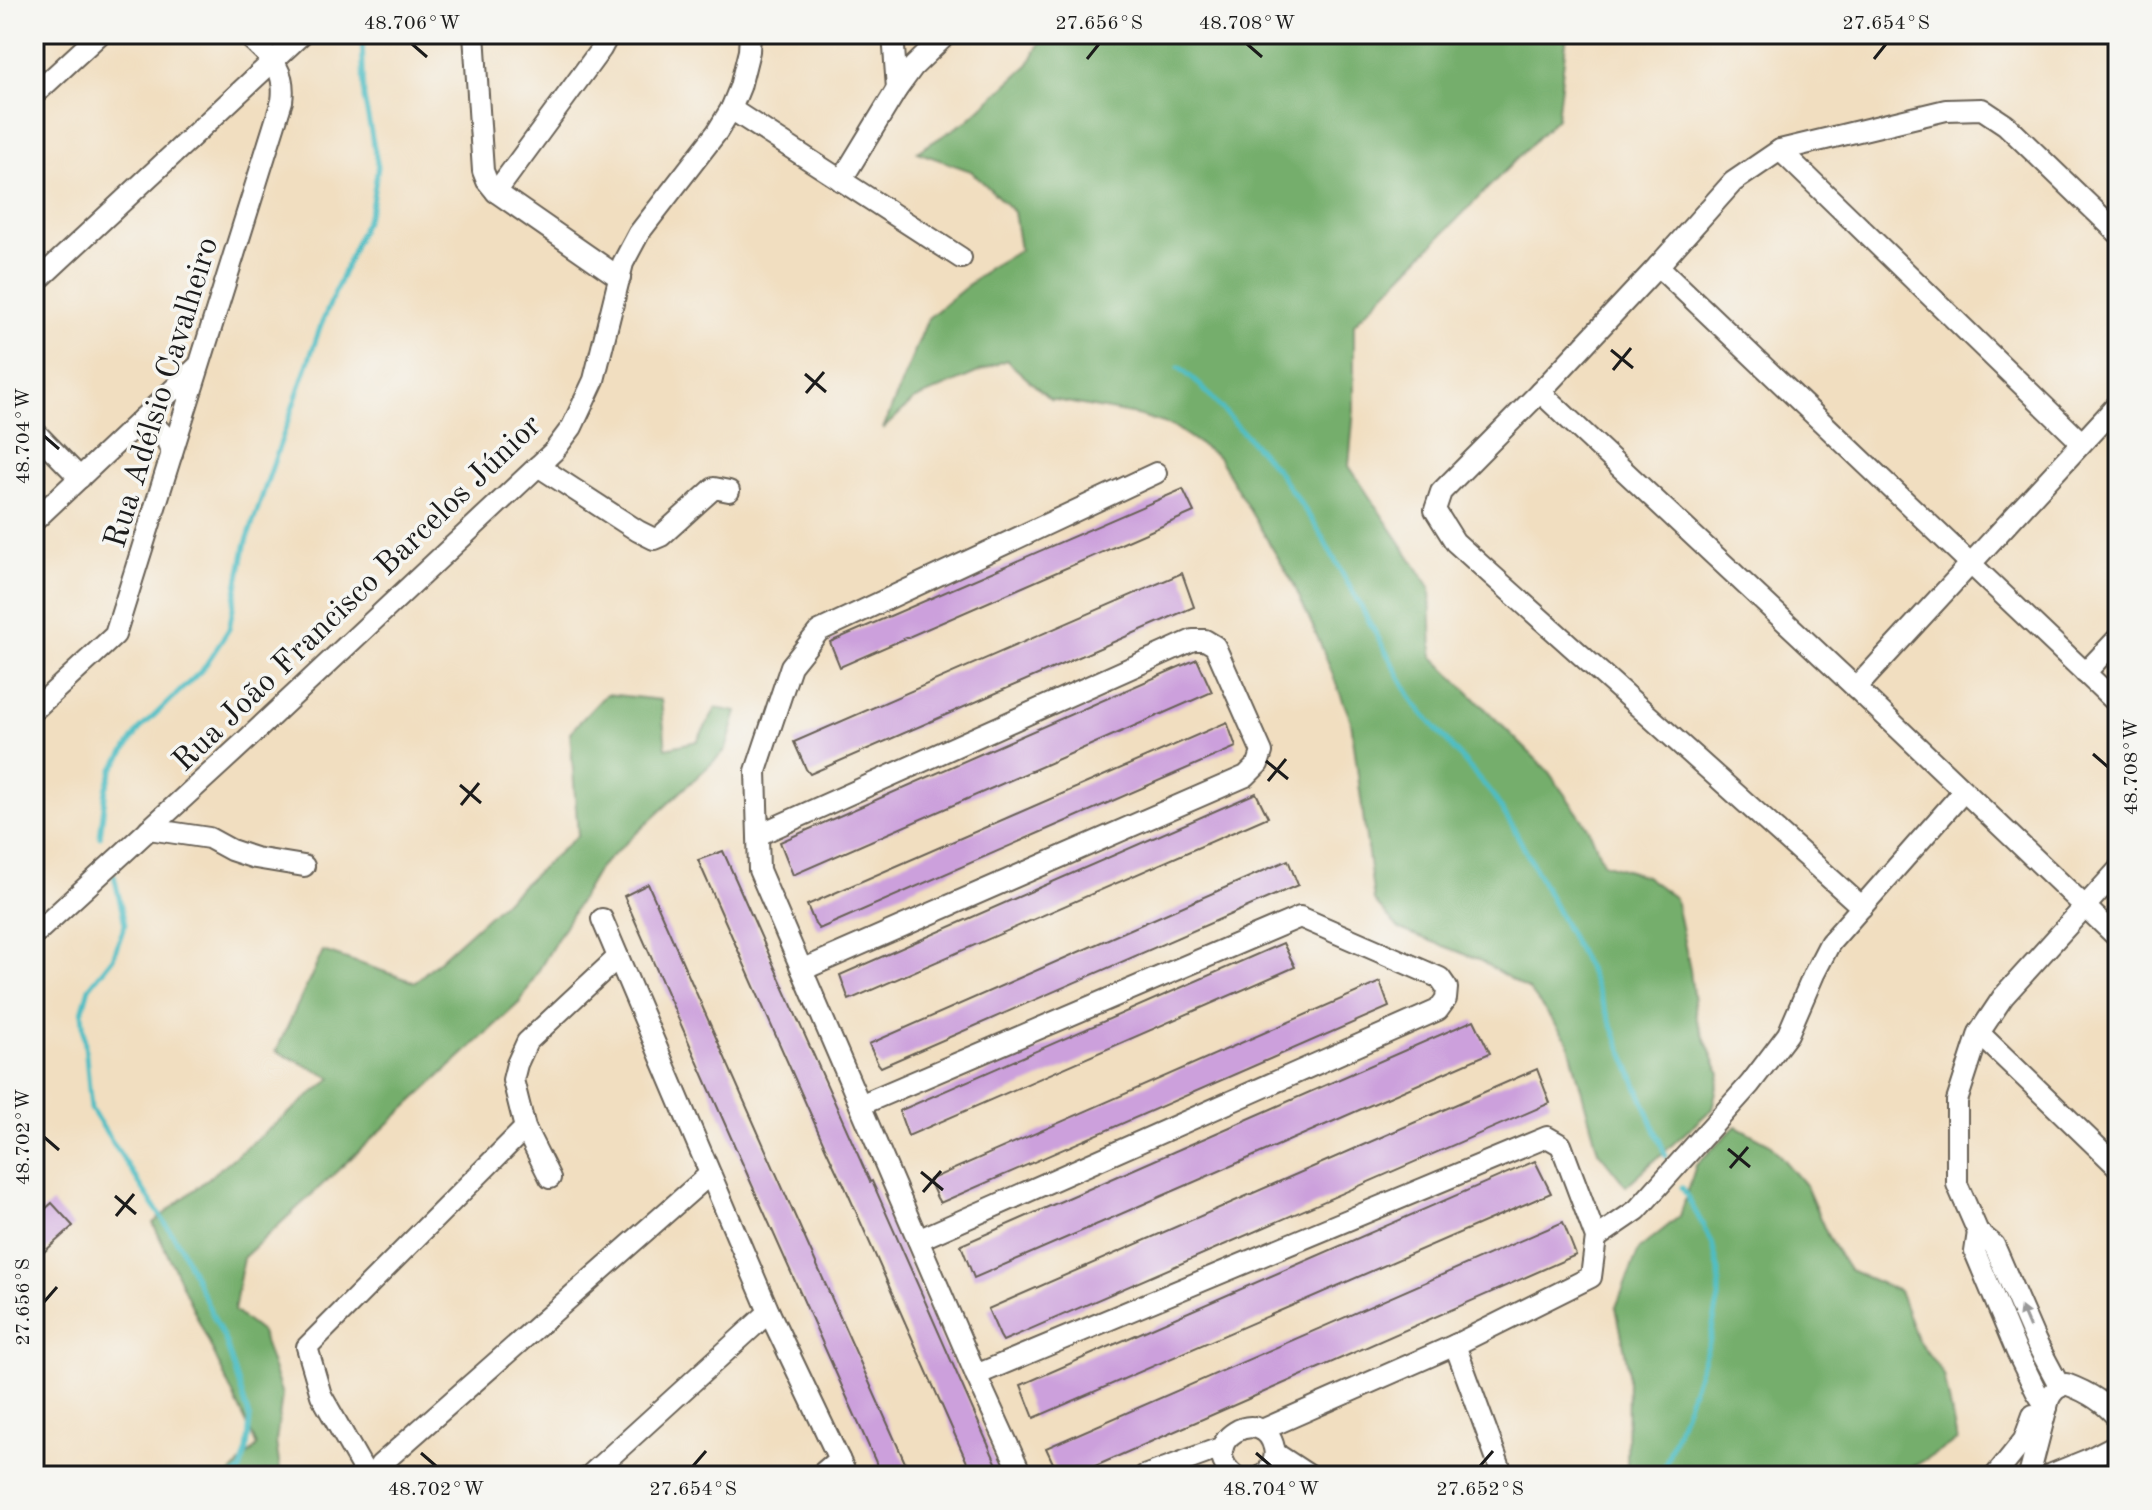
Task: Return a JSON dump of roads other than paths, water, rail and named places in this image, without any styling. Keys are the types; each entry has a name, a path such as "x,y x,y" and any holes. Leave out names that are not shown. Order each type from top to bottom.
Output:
{"street":[{"path":"34,95 100,34"},
{"path":"246,34 273,61"},
{"path":"34,284 302,34"},
{"path":"474,34 483,171 487,181 496,192 620,278"},
{"path":"496,192 609,34"},
{"name":"Rua João Francisco Barcelos Júnior","path":"35,933 241,745 554,451 572,427 594,380 623,263 639,233 717,132 731,109 740,87 750,34"},
{"path":"893,34 897,89"},
{"path":"841,181 897,89 913,67 947,34"},
{"name":"Rua Adélsio Cavalheiro","path":"34,710 115,635 282,101 284,87 281,73 273,61"},
{"path":"731,109 961,258"},
{"path":"1862,907 1455,542 1435,510 1441,492 1540,392 1733,182 1780,150 1946,110 1982,109 2006,125 2118,233"},
{"path":"1780,150 2081,442"},
{"path":"1658,266 2118,704"},
{"path":"34,521 199,366"},
{"path":"1540,392 2118,938"},
{"path":"1856,688 2118,404"},
{"path":"142,419 157,426 166,436 172,454"},
{"path":"34,431 80,478"},
{"path":"538,466 654,539 714,488 729,491"},
{"path":"1022,1476 759,870 756,771 791,666 819,631 1156,473"},
{"path":"2085,673 2118,638"},
{"path":"758,835 1193,640 1205,640 1215,646 1262,752 1258,764 1246,776 802,970"},
{"path":"1596,1238 1637,1210 1750,1084 1788,1034 1830,943 1963,792"},
{"path":"149,829 209,838 255,858 304,866"},
{"path":"2060,1387 2036,1342 1994,1245 1978,1232 1957,1184 1957,1101 1979,1033 2003,997 2118,870"},
{"path":"860,1105 1300,917 1440,978 1447,988 1446,999 1438,1010 918,1240"},
{"path":"602,919 769,1312 843,1467 819,1476"},
{"path":"550,1178 525,1128 513,1080 517,1064 527,1042 618,957"},
{"path":"1979,1033 2118,1167"},
{"path":"525,1128 307,1347 321,1395 370,1476 710,1174"},
{"path":"976,1375 1547,1137 1561,1145 1596,1238 1591,1277 1455,1345 1262,1430"},
{"path":"1978,1232 1975,1252 2016,1350 2042,1399 2029,1476"},
{"path":"589,1476 769,1312"},
{"path":"1455,1345 1503,1476"},
{"path":"1995,1476 2024,1440 2042,1399 2066,1384 2110,1409 2118,1419"},
{"path":"1235,1476 1223,1462 1226,1439 1238,1429 1254,1427 1262,1430 1274,1444 1275,1453 1270,1469 1262,1476"},
{"path":"2047,1476 2118,1444"},
{"path":"1144,1476 1223,1447"},
{"path":"1275,1453 1310,1476"}],"waterway":[{"path":"100,837 106,789 113,769 139,730 203,669 229,629 245,546 321,325 371,208 378,167 364,98 362,34"},
{"path":"1179,367 1201,386 1276,469 1316,526 1415,704 1492,794 1513,827 1591,975 1666,1156"},
{"path":"114,875 125,924 113,958 89,988 82,1013 91,1109 180,1246 226,1343 250,1420 247,1450 240,1471 234,1476"},
{"path":"1661,1476 1709,1344 1719,1298 1719,1271 1712,1242 1682,1187"}]}
